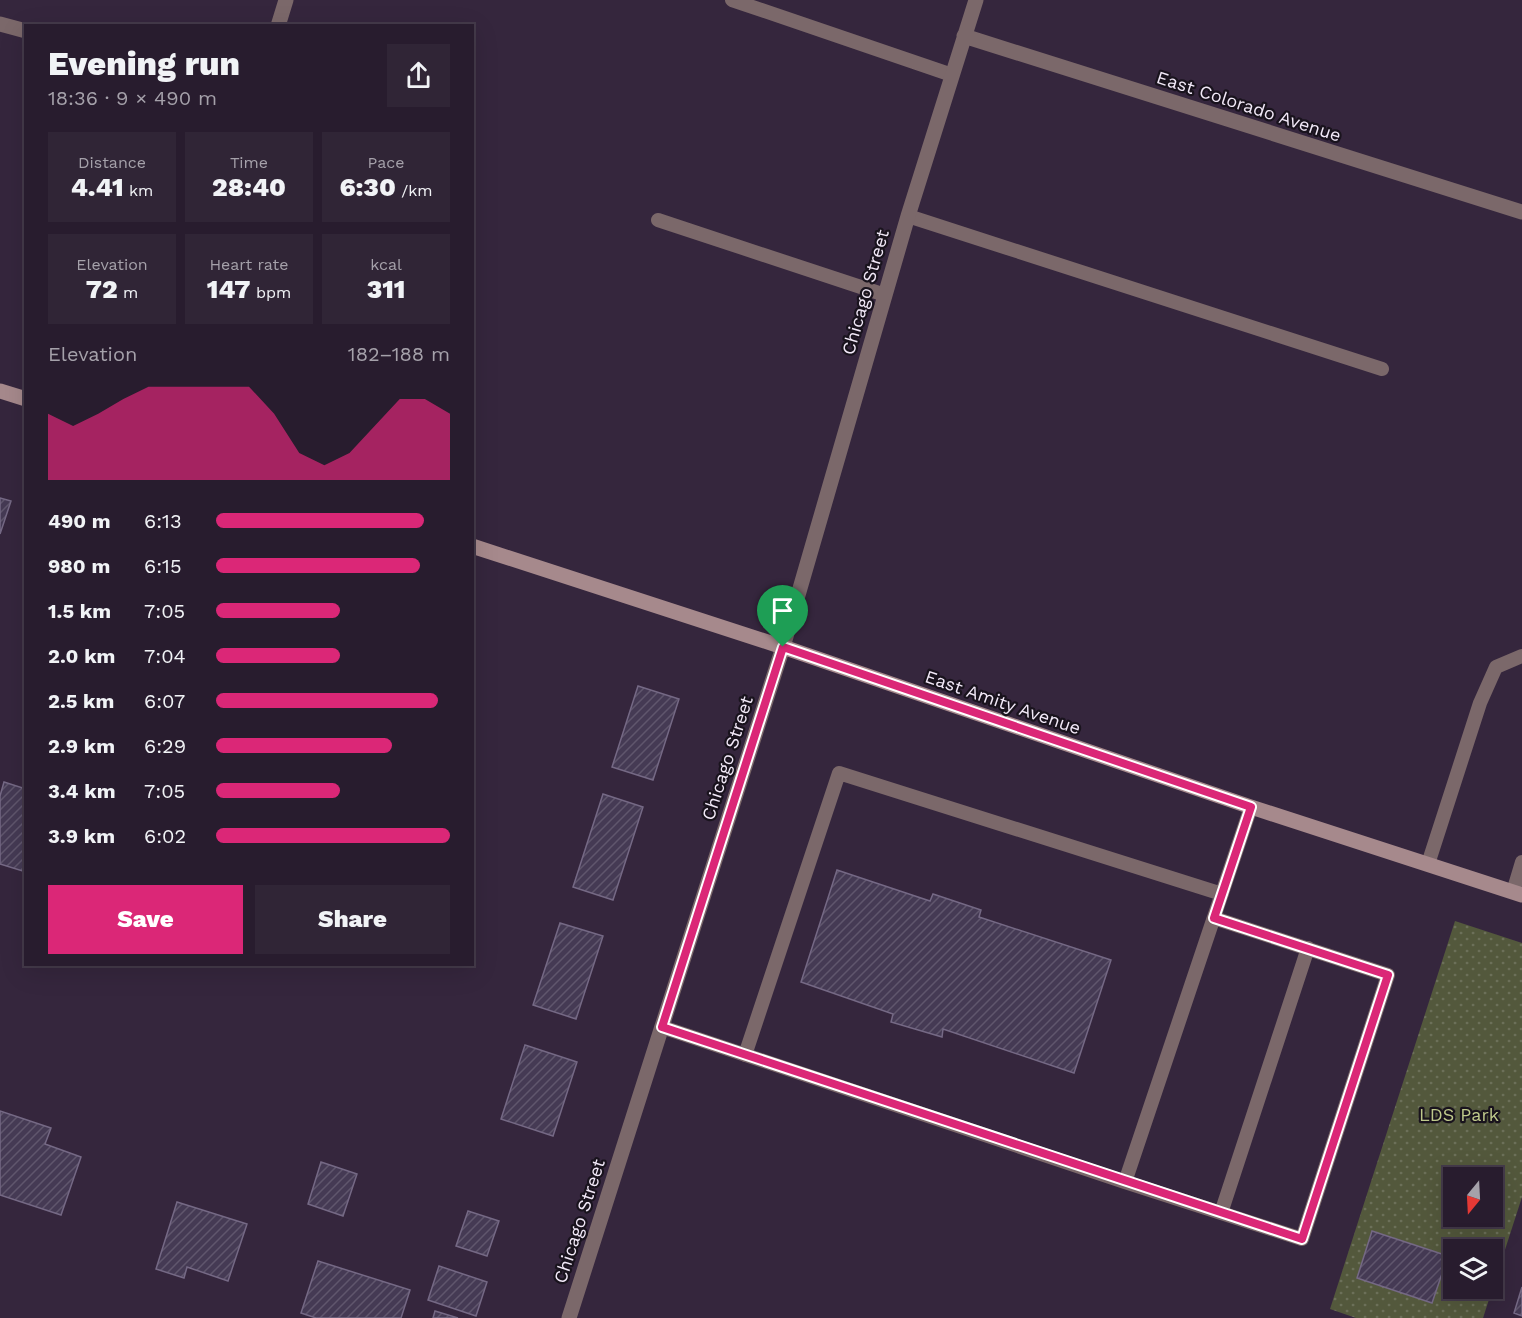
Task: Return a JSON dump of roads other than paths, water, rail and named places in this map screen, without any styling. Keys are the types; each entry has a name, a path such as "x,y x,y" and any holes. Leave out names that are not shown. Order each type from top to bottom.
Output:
{"main road":[{"path":"0,391 24,398"},
{"name":"East Amity Avenue","path":"474,547 783,647 1251,807 1518,893"}],"street":[{"path":"279,24 286,0"},
{"name":"Chicago Street","path":"569,1318 783,647 908,216 976,0"},
{"path":"0,24 24,31"},
{"name":"East Colorado Avenue","path":"964,36 1522,212"}],"lane":[{"path":"732,0 952,75"},
{"path":"908,216 1382,369"},
{"path":"658,220 885,295"},
{"path":"1428,864 1480,703 1496,667 1522,656"},
{"path":"745,1055 839,773 1222,894"},
{"path":"1125,1182 1251,807"},
{"path":"1518,893 1522,862"},
{"path":"662,1027 1302,1239 1388,975 1214,918"},
{"path":"1221,1213 1308,948"}],"park label":[{"name":"LDS Park","path":"1459,1114"}]}
